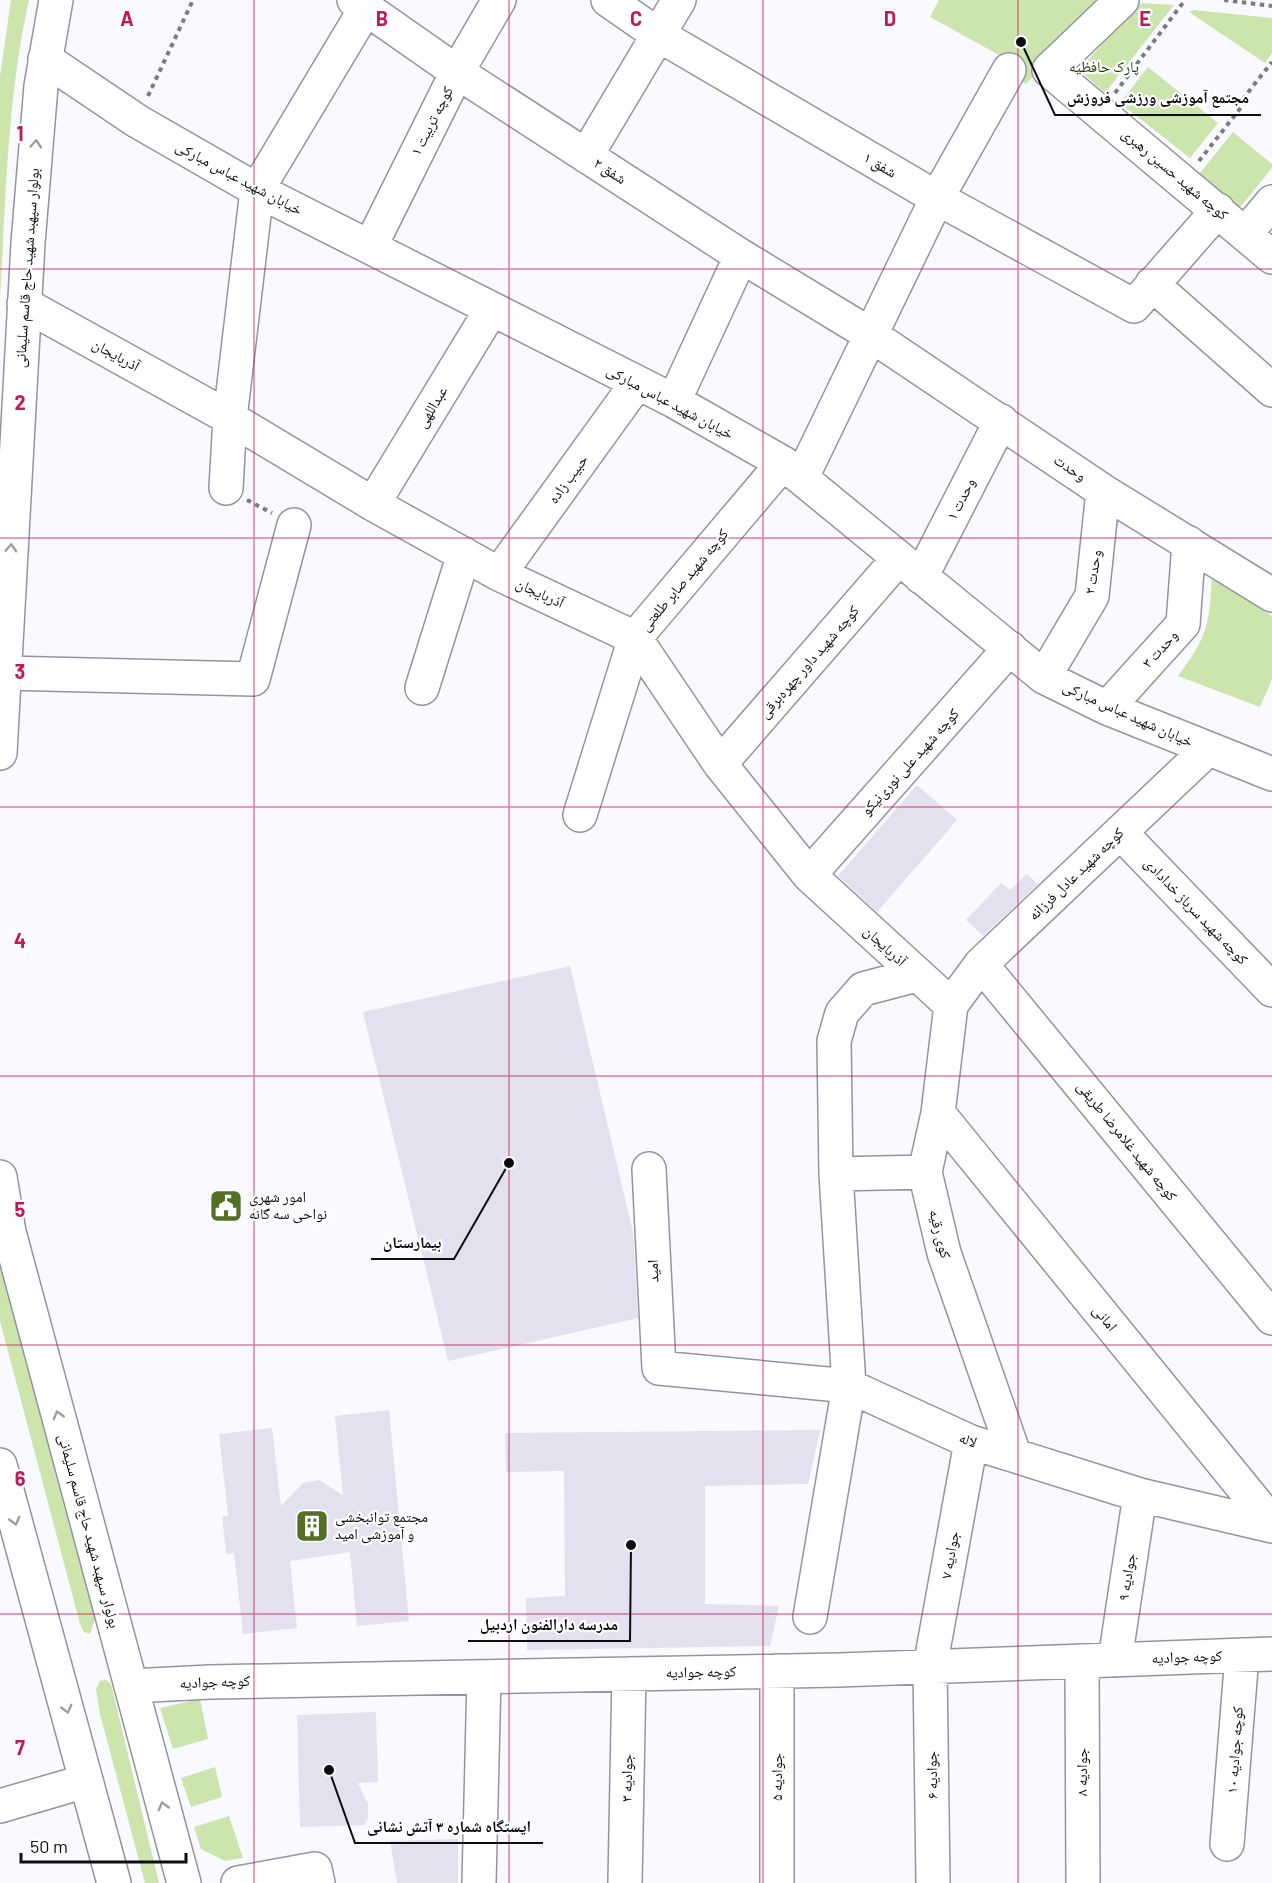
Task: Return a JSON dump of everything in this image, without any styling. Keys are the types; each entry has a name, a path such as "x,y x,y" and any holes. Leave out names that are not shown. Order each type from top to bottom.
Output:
{"street":[{"name":"بولوار سپهبد شهید حاج قاسم سلیمانی","path":"0,753 24,304 45,59 56,0"},
{"name":"کوچه تربیت ۱","path":"371,245 457,72 499,0"},
{"name":"شفق ۱","path":"608,0 657,34 937,198 1134,306 1152,284"},
{"path":"586,156 679,0"},
{"name":"کوچه شهید حسین رهبری","path":"1122,0 1049,70 1272,256"},
{"name":"شفق ۲","path":"360,4 457,72 586,156 741,256 871,335"},
{"path":"226,488 230,418 257,190 360,4"},
{"name":"خیابان شهید عباس مبارکی","path":"45,59 136,121 257,190 371,245 491,310 674,401 792,470 1044,676 1107,708 1272,774"},
{"path":"792,470 871,335 937,198 1009,70"},
{"path":"1246,233 1272,202"},
{"path":"1218,210 1152,284 1272,390"},
{"path":"674,401 741,256"},
{"name":"آذربایجان","path":"24,304 230,418 373,504 499,574 635,638 720,764 810,875 951,1005"},
{"name":"عبداللهی","path":"373,504 491,310"},
{"name":"وحدت","path":"871,335 1103,491 1271,593"},
{"name":"حبیب زاده","path":"499,574 638,383"},
{"name":"وحدت ۱","path":"910,568 1001,421"},
{"name":"کوچه شهید صابر طلعتی","path":"580,815 635,638 792,470"},
{"name":"وحدت ۲","path":"1044,676 1092,596 1103,491"},
{"path":"5,674 253,679 294,525"},
{"name":"وحدت ۳","path":"1107,708 1183,624 1189,543"},
{"path":"422,688 464,554"},
{"name":"کوچه شهید داور چهره‌برقی","path":"720,764 910,568"},
{"name":"کوچه شهید علی نوری‌نیکو","path":"810,875 1010,648"},
{"name":"کوچه شهید عادل فرزانه","path":"951,1005 981,964 1208,749"},
{"name":"کوچه شهید سرباز خدادادی","path":"1120,832 1272,990"},
{"name":"کوچه شهید غلامرضا طریقی","path":"981,964 1272,1318"},
{"path":"810,1617 849,1386 836,1174 834,1041 842,1013 863,989 916,975"},
{"name":"کوی رقیه","path":"951,1005 938,1113 925,1172 944,1253 1014,1454"},
{"name":"امانی","path":"938,1113 1272,1524"},
{"name":"امید","path":"649,1169 657,1364 663,1369"},
{"path":"836,1174 925,1172"},
{"name":"بولوار سپهبد شهید حاج قاسم سلیمانی","path":"0,1177 9,1232 184,1883"},
{"name":"لاله","path":"663,1369 849,1386 970,1443 1014,1454 1140,1495 1272,1524"},
{"name":"جوادیه ۷","path":"930,1667 970,1443"},
{"path":"0,1465 114,1883"},
{"name":"جوادیه ۹","path":"1115,1660 1140,1495"},
{"name":"کوچه جوادیه","path":"131,1686 930,1667 1257,1655"},
{"name":"کوچه جوادیه ۱۰","path":"1227,1844 1257,1655"},
{"name":"جوادیه ۸","path":"1082,1661 1083,1883"},
{"name":"جوادیه ۶","path":"930,1667 933,1883"},
{"name":"جوادیه ۵","path":"777,1671 777,1883"},
{"name":"جوادیه ۳","path":"625,1883 629,1674"},
{"path":"479,1883 484,1677"},
{"path":"0,1806 86,1781"},
{"path":"238,1883 315,1869 318,1883"}],"path":[{"path":"136,121 193,0"},
{"path":"1100,112 1185,0"},
{"path":"1224,0 1272,6"},
{"path":"1184,182 1246,101 1242,100 1272,62"},
{"path":"226,488 294,525"}],"green space":[{"path":"11,0 29,0 12,111 0,298 0,76"},
{"path":"939,0 1106,0 1026,84 1015,78 1019,66 930,17"},
{"name":"پارک حافظیه","path":"1142,3 1174,5 1105,93 1079,70 1128,15"},
{"path":"1194,10 1272,18 1272,53 1265,63 1189,12"},
{"name":"پارک حافظیه","path":"1148,67 1218,123 1190,158 1120,103"},
{"path":"1233,132 1272,164 1272,168 1237,211 1196,178"},
{"path":"1212,576 1272,616 1272,679 1260,707 1178,676 1196,650 1205,629 1210,607"},
{"path":"0,1258 95,1619 90,1634 84,1632 80,1624 0,1321"},
{"path":"106,1680 111,1684 159,1883 145,1883 100,1714 96,1689 100,1681"},
{"path":"200,1699 208,1739 173,1749 160,1708"},
{"path":"215,1767 222,1797 191,1807 181,1778"},
{"path":"229,1816 243,1858 225,1861 201,1849 194,1827"}],"building":[{"path":"917,785 957,820 877,912 838,876"},
{"path":"1027,874 1038,884 983,936 966,920 1001,883 1010,890"},
{"path":"570,966 633,1232 638,1318 448,1361 363,1012"},
{"name":"مجتمع توانبخشی و آموزشی امید","path":"389,1410 409,1621 357,1626 350,1552 290,1561 297,1628 243,1634 234,1553 226,1554 222,1516 228,1516 219,1434 272,1428 281,1506 303,1483 319,1480 343,1495 335,1416"},
{"path":"820,1430 808,1484 705,1486 705,1604 779,1606 770,1646 527,1650 526,1598 565,1596 564,1471 506,1472 505,1433"},
{"path":"376,1712 378,1782 358,1783 368,1804 368,1819 364,1825 300,1827 297,1715"},
{"path":"458,1839 458,1883 397,1883 390,1841"}],"place":[{"name":"مجتمع آموزشی ورزشی فروزش","path":"1021,42"},
{"name":"بیمارستان","path":"509,1163"},
{"name":"امور شهری نواحی سه گانه","path":"226,1206"},
{"name":"مجتمع توانبخشی و آموزشی امید","path":"312,1526"},
{"name":"مدرسه دارالفنون اردبیل","path":"631,1545"},
{"name":"ایستگاه شماره ۳ آتش نشانی","path":"329,1770"}]}
